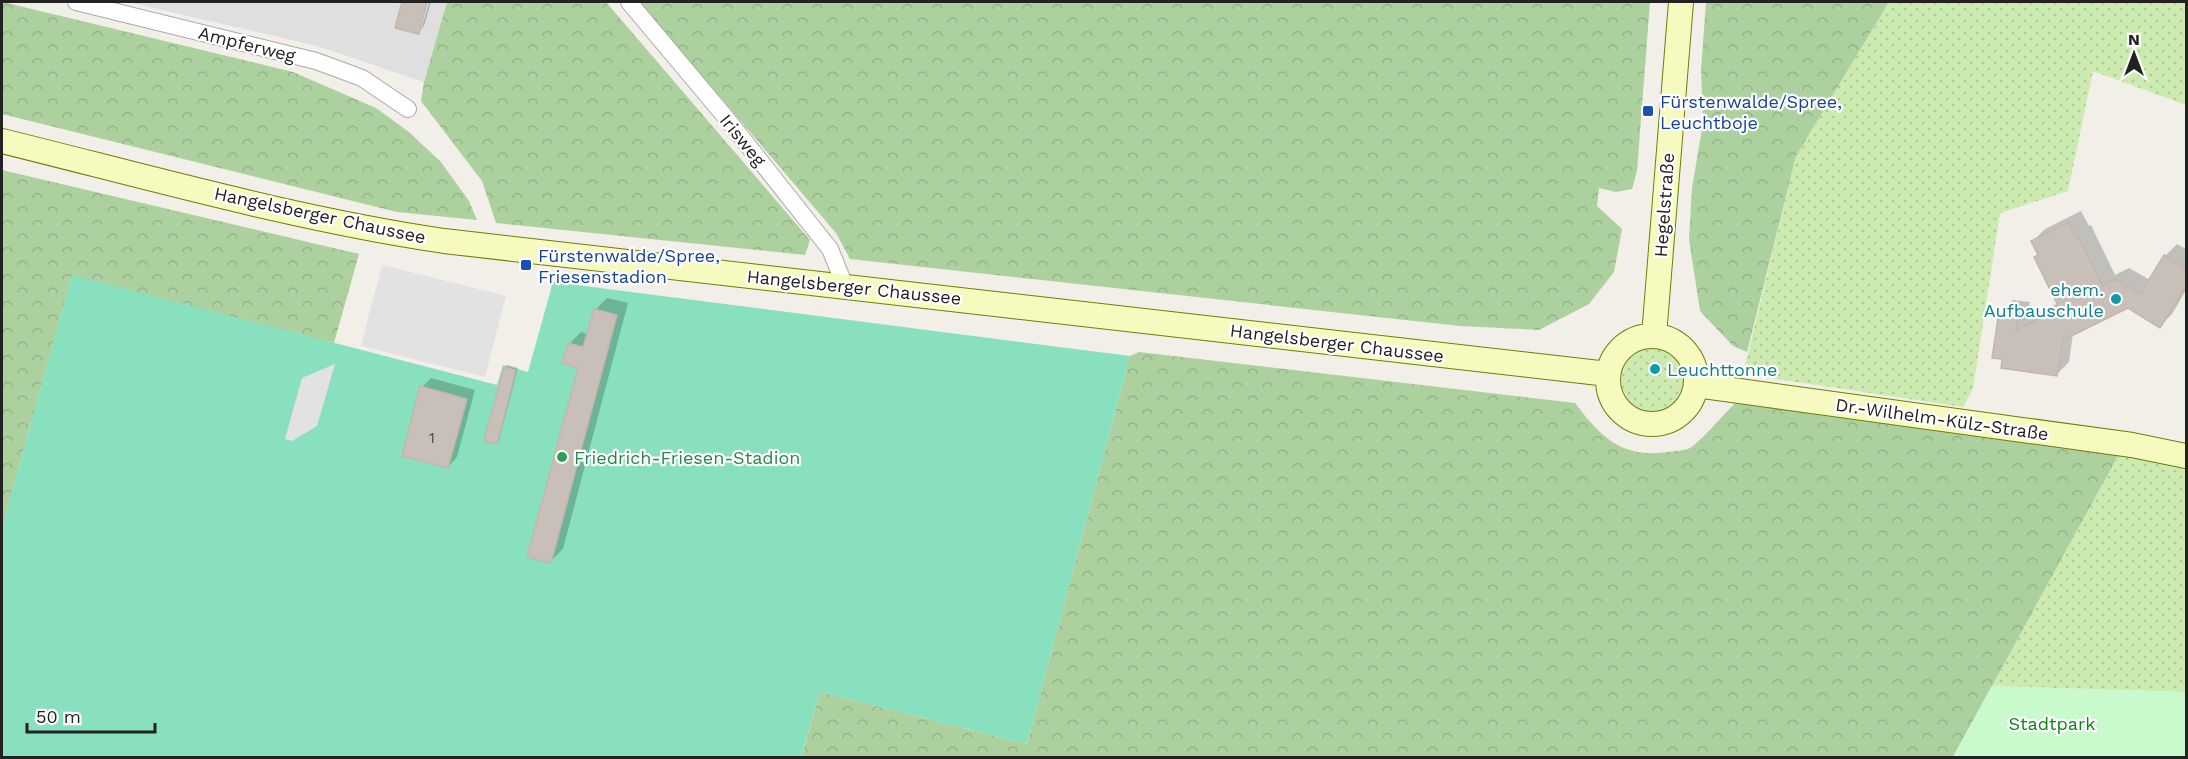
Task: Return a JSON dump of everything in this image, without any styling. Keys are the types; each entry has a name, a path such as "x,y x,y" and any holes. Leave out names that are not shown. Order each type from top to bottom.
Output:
{"main road":[{"name":"Hegelstraße","path":"1654,336 1681,2"},
{"name":"Hangelsberger Chaussee","path":"2,141 378,231 484,247 1608,374"},
{"path":"1645,336 1654,336 1673,341 1684,350 1692,361 1696,385 1690,404 1680,415 1667,422 1652,425 1637,422 1624,415 1614,403 1608,389 1608,374 1612,360 1620,349 1645,336"},
{"name":"Dr.-Wilhelm-Külz-Straße","path":"1696,385 2132,445 2187,456"}],"street":[{"name":"Ampferweg","path":"76,2 316,61 362,78 408,109"},
{"name":"Irisweg","path":"629,2 727,118 830,249 845,286"}],"shaded area":[{"path":"128,2 447,2 424,82 317,46"},
{"path":"382,265 506,296 485,377 361,346"},
{"path":"335,364 317,426 292,441 285,439 302,378"}],"green space":[{"path":"3,2 293,72 376,108 409,132 441,162 469,201 477,220 397,212 2,114"},
{"path":"447,2 606,2 810,240 805,255 496,223 482,181 421,101 424,82"},
{"path":"639,2 1650,2 1637,171 1632,189 1616,192 1599,188 1597,206 1622,229 1614,272 1589,304 1539,330 1460,326 850,259 836,233"},
{"path":"1706,2 1889,2 1796,156 1747,352 1733,346 1700,311 1689,239 1692,188 1703,123 1701,69"},
{"path":"1889,2 2186,2 2186,105 2093,71 2068,191 2000,213 1973,389 1963,407 1743,374 1796,156"},
{"path":"2,170 359,254 334,343 72,276 2,528"},
{"name":"Friedrich-Friesen-Stadion","path":"72,275 497,385 503,365 528,372 553,282 1130,356 1027,744 820,692 801,757 2,758 2,528"},
{"path":"1653,347 1666,350 1677,357 1684,368 1687,381 1684,394 1677,405 1666,412 1653,415 1640,412 1629,405 1622,394 1619,381 1622,368 1629,357 1640,350"},
{"path":"1139,352 1575,403 1603,435 1614,443 1637,452 1678,451 1690,448 1736,402 2119,454 1953,757 801,758 820,692 1027,744 1130,356"},
{"path":"2119,454 2186,469 2186,692 1992,686"},
{"name":"Stadtpark","path":"1992,686 2186,692 2186,757 1953,757"}],"building":[{"path":"402,2 427,2 419,34 395,28"},
{"name":"ehem. Aufbauschule","path":"2069,222 2103,286 2116,279 2140,294 2164,255 2187,269 2187,285 2160,328 2128,308 2063,340 2057,376 2001,368 2002,359 1992,358 1999,311 2018,314 2016,330 2059,308 2034,257 2038,255 2031,241"},
{"path":"594,309 617,315 551,563 527,557 578,368 562,363 568,343 583,347"},
{"path":"504,367 516,370 497,444 484,441"},
{"path":"420,386 467,399 448,468 402,456"}],"place":[{"name":"Fürstenwalde/Spree, Leuchtboje","path":"1648,111"},
{"name":"Fürstenwalde/Spree, Friesenstadion","path":"526,265"},
{"name":"ehem. Aufbauschule","path":"2116,299"},
{"name":"Leuchttonne","path":"1655,369"},
{"name":"Friedrich-Friesen-Stadion","path":"562,457"}]}
